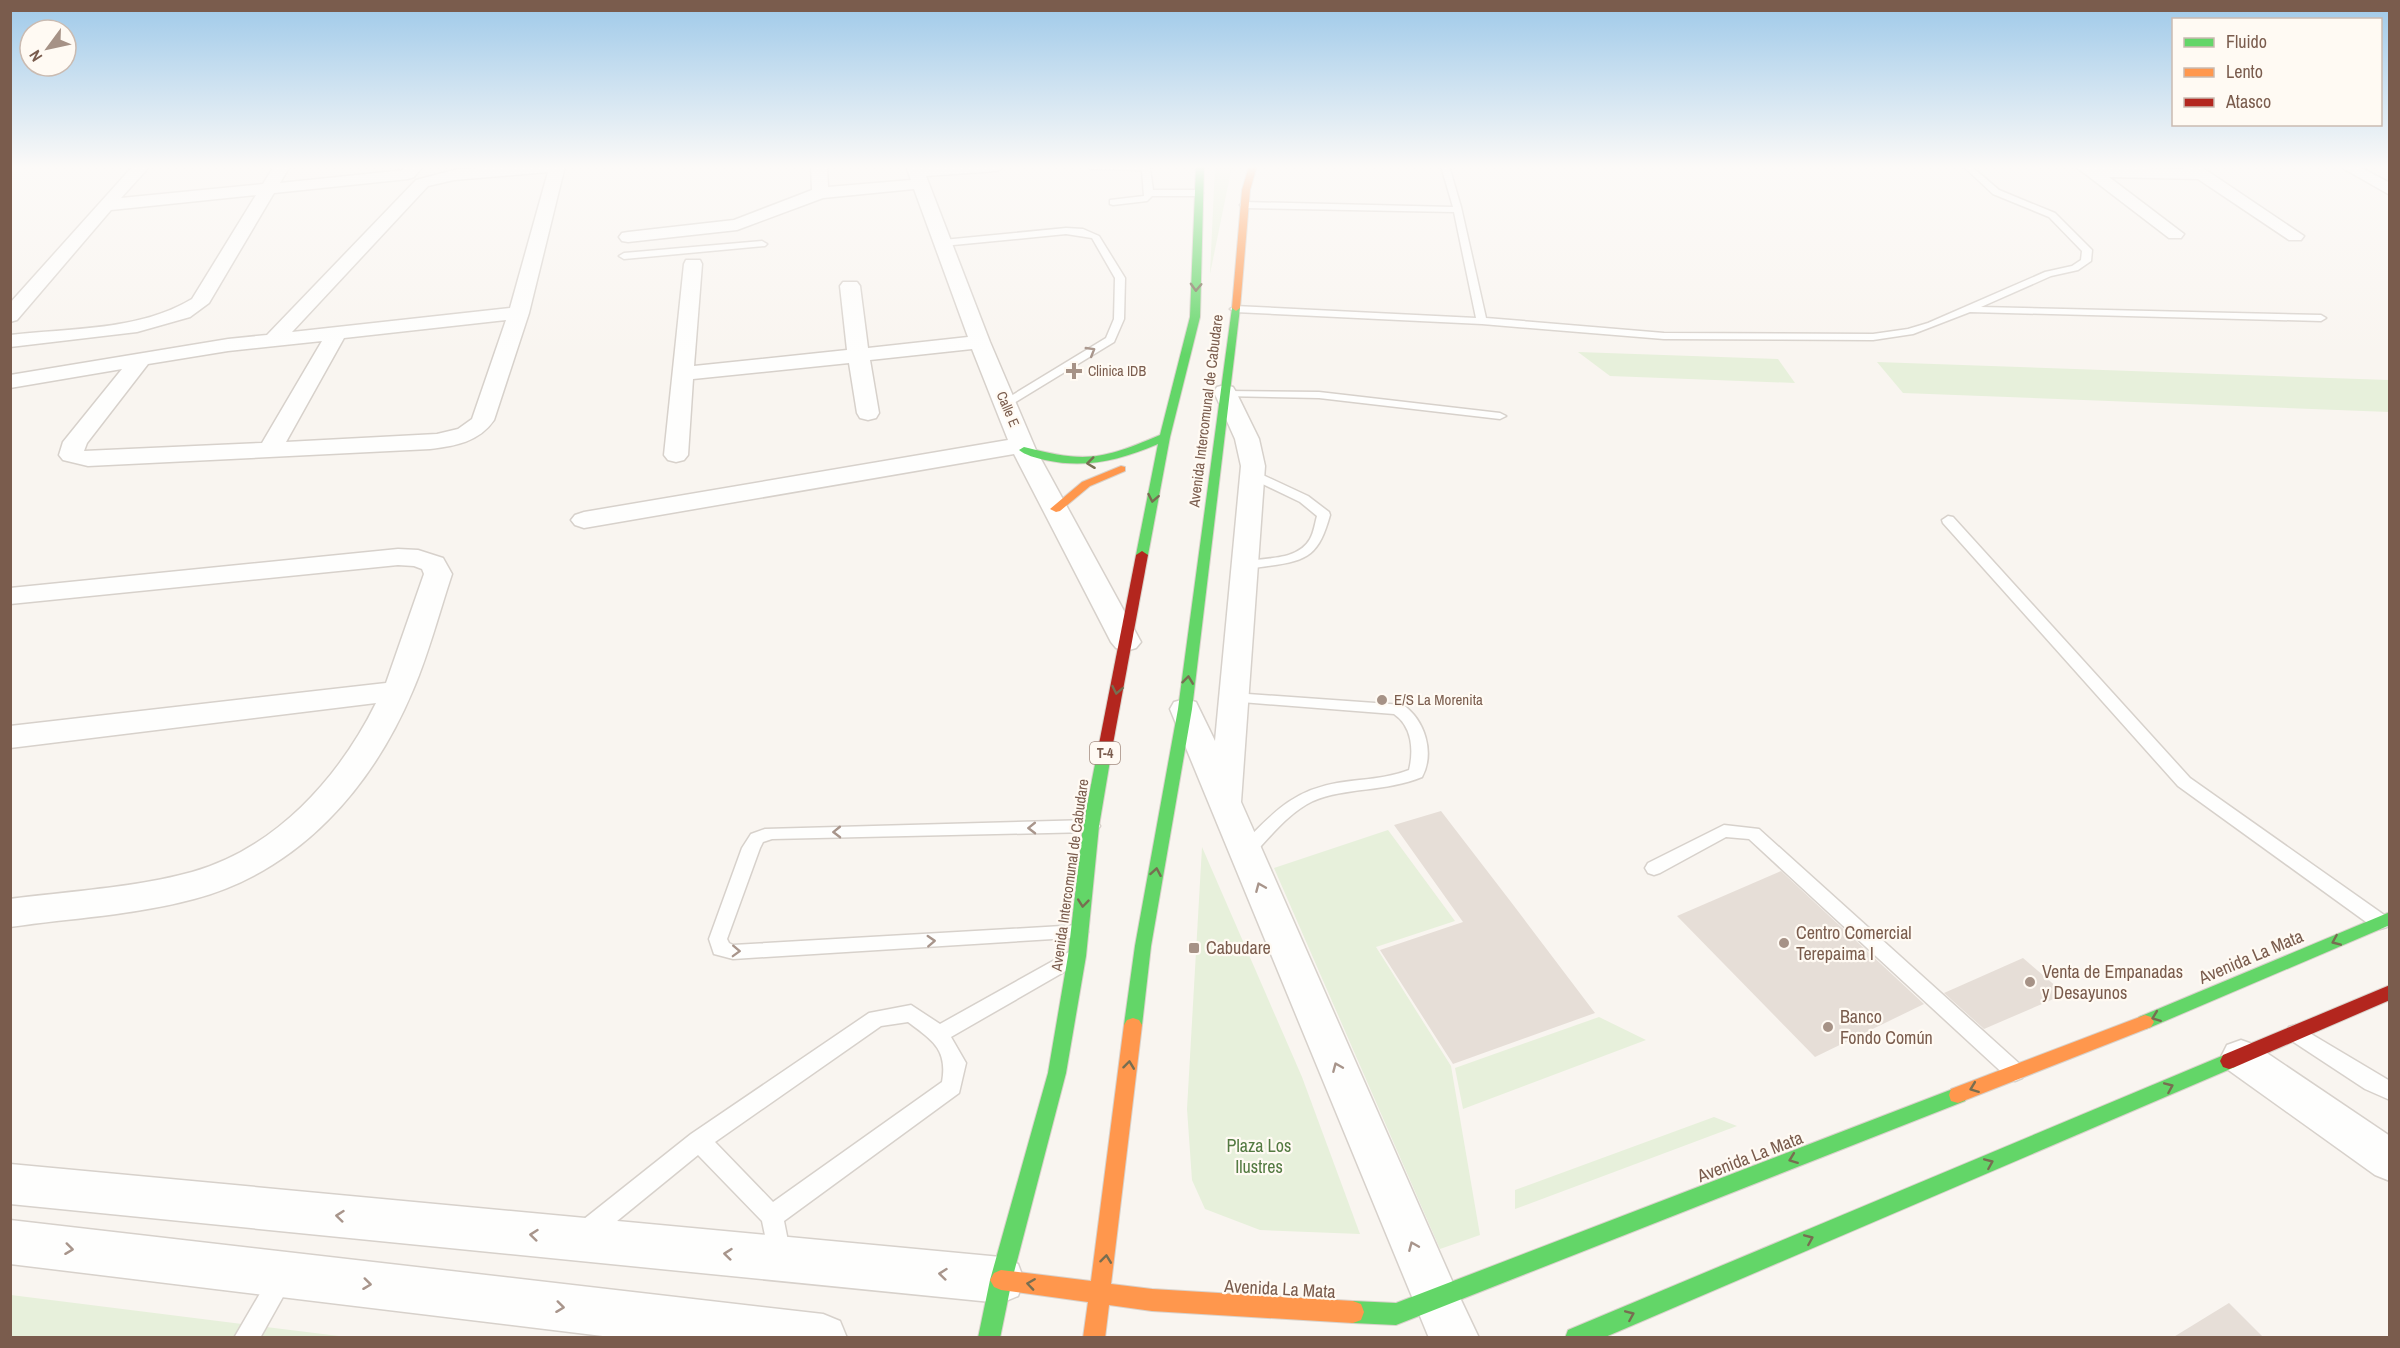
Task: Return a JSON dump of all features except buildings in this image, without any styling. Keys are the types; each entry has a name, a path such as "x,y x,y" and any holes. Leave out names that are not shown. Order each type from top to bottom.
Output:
{"main road":[{"name":"Avenida Intercomunal de Cabudare","path":"988,1338 1001,1280 1057,1073 1077,956 1090,826 1126,642 1150,462 1166,437 1196,317 1199,229"},
{"name":"Avenida Intercomunal de Cabudare","path":"1094,1338 1102,1294 1143,946 1185,710 1226,393 1242,229"},
{"path":"1024,448 1053,461 1078,464 1107,461 1166,437"},
{"path":"1056,509 1069,495 1094,478 1150,462"},
{"name":"Avenida La Mata","path":"1001,1280 1152,1300 1446,1319 2015,1072 2175,1010 2385,920"},
{"path":"1576,1338 2390,992"}],"street":[{"path":"10,316 85,229"},
{"path":"10,340 135,327 177,317 199,303 243,229"},
{"path":"273,340 378,229"},
{"path":"141,359 75,442 71,455 88,459 430,442 463,435 478,428 483,420 519,313 541,229"},
{"path":"628,237 710,229"},
{"name":"Calle E","path":"938,229 980,342 1024,448 1126,642"},
{"path":"2168,229 2175,234"},
{"path":"2284,229 2295,236"},
{"path":"676,454 691,258"},
{"path":"849,286 868,413"},
{"path":"10,382 141,359 273,340 519,313"},
{"path":"270,449 337,333"},
{"path":"683,374 980,342"},
{"path":"1225,805 1252,474 1247,439 1226,393"},
{"path":"584,520 1024,448"},
{"path":"10,596 376,559 418,558 433,564 438,574 397,691 367,751 307,824 273,851 234,872 196,885 10,913"},
{"path":"10,736 397,691"},
{"path":"1185,710 1446,1319"},
{"path":"2241,1057 2390,1161"},
{"path":"10,1184 1001,1280"},
{"path":"10,1242 824,1338"}],"lane":[{"path":"1461,229 1482,321"},
{"path":"1235,309 1482,321 1664,336 1873,337 1909,332 1932,325 2048,274 2075,268 2086,261 2087,250 2066,229"},
{"path":"691,258 696,231"},
{"path":"943,243 1066,231 1083,232 1095,236 1120,278 1119,319 1110,340 1005,404"},
{"path":"624,256 691,258 762,244"},
{"path":"1967,309 2321,318"},
{"path":"1226,393 1319,395 1500,416"},
{"path":"1245,565 1294,557 1308,550 1316,540 1324,515 1304,499 1252,474"},
{"path":"1948,520 2184,782 2233,819 2385,920"},
{"path":"1234,698 1398,709 1408,715 1414,725 1420,765 1416,773 1405,779 1332,789 1307,797 1287,811 1245,852"},
{"path":"1080,932 734,952 721,950 718,939 751,848 757,838 771,833 1090,826"},
{"path":"1654,867 1724,831 1753,833 2015,1072"},
{"path":"939,1034 1077,956"},
{"path":"578,1239 699,1141 876,1019 911,1013 939,1034 956,1063 952,1087 772,1216"},
{"path":"2296,1033 2372,1083 2390,1091"},
{"path":"699,1141 772,1216 779,1259"},
{"path":"246,1338 284,1274"}],"green space":[{"path":"1212,229 1219,229 1210,274"},
{"path":"1578,352 1778,359 1795,383 1610,376"},
{"path":"1877,362 2389,380 2389,412 1903,393"},
{"path":"1388,830 1455,921 1376,947 1451,1066 1480,1235 1440,1249 1274,868"},
{"name":"Plaza Los Ilustres","path":"1202,847 1302,1077 1360,1234 1260,1230 1205,1209 1192,1180 1187,1109"},
{"path":"1599,1017 1646,1040 1463,1109 1455,1068"},
{"path":"1714,1117 1737,1126 1515,1209 1515,1190"},
{"path":"11,1295 347,1337 11,1337"}],"traffic: fast":[{"path":"1142,555 1165,437 1195,317 1198,229"},
{"path":"1133,1025 1143,946 1185,709 1236,308"},
{"path":"1024,450 1064,460 1096,460 1128,452 1165,437"},
{"path":"989,1338 1001,1280 1057,1073 1077,956 1091,826 1105,749"},
{"path":"2145,1022 2390,918"},
{"path":"1576,1338 2229,1061"},
{"path":"1353,1312 1396,1314 1958,1095"}],"traffic: slow":[{"path":"1236,308 1243,229"},
{"path":"1056,509 1086,484 1121,469"},
{"path":"1958,1095 2145,1022"},
{"path":"1094,1338 1133,1025"},
{"path":"1001,1280 1152,1300 1353,1312"}],"traffic: jam":[{"path":"1105,749 1142,555"},
{"path":"2229,1061 2390,992"}],"place":[{"name":"Clinica IDB","path":"1074,371"},
{"name":"E/S La Morenita","path":"1382,700"},
{"name":"Centro Comercial Terepaima I","path":"1784,943"},
{"name":"Cabudare","path":"1194,948"},
{"name":"Venta de Empanadas y Desayunos","path":"2030,982"},
{"name":"Banco Fondo Común","path":"1828,1027"}]}
